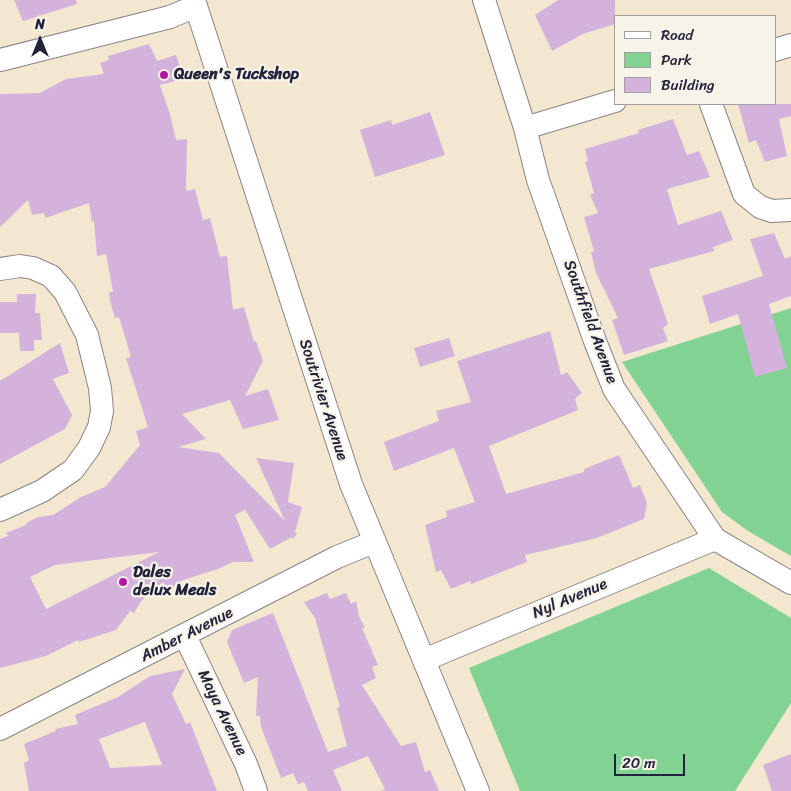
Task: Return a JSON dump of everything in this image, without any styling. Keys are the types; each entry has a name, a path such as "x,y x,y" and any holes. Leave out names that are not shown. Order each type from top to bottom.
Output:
{"street":[{"name":"Southfield Avenue","path":"484,0 525,128 538,180 614,389 715,539 791,583"},
{"path":"2,53 170,17 195,3"},
{"name":"Soutrivier Avenue","path":"195,3 350,484 478,791"},
{"path":"776,50 791,45"},
{"path":"525,128 614,100"},
{"path":"711,105 744,194 760,207 772,211 791,210"},
{"path":"0,269 20,266 33,268 51,276 65,292 87,335 100,388 102,411 99,427 89,448 73,470 42,491 0,510"},
{"name":"Nyl Avenue","path":"424,660 715,539"},
{"name":"Amber Avenue","path":"0,728 185,636 337,557 374,542"},
{"name":"Maya Avenue","path":"185,636 246,764 256,791"}],"green space":[{"path":"791,308 791,556 748,531 722,512 622,362"},
{"path":"709,568 791,618 791,703 735,791 520,791 469,668"}],"building":[{"path":"14,0 76,0 77,4 23,21"},
{"path":"558,0 615,0 614,24 583,34 552,51 535,15"},
{"path":"149,44 157,61 176,55 184,79 160,85 170,114 176,140 187,139 186,191 195,189 203,220 210,218 220,257 227,256 233,310 244,307 254,342 256,341 263,361 245,396 268,389 279,420 243,429 230,400 182,414 206,439 178,447 219,453 285,521 256,458 294,463 288,502 302,507 295,532 297,534 293,539 292,537 270,549 245,510 235,515 254,562 233,562 218,569 183,580 167,590 163,582 142,600 134,613 130,611 116,630 79,642 78,640 46,656 0,668 0,539 8,536 6,533 26,525 26,523 38,517 53,515 81,497 105,487 140,445 136,431 148,427 126,358 131,357 119,317 115,318 110,301 109,293 113,291 106,254 97,256 94,221 92,222 89,203 45,218 44,213 32,215 28,200 0,227 0,94 40,93 66,79 104,74 100,63 109,60 108,56","holes":["159,552 46,609 30,577 55,565"]},
{"path":"791,104 791,116 779,119 787,156 765,162 756,140 749,143 738,105"},
{"path":"430,112 445,155 375,177 360,130 391,120 392,125"},
{"path":"673,119 687,155 699,151 710,177 667,189 678,225 721,211 733,240 713,247 714,251 649,269 668,324 663,328 668,341 624,355 612,320 618,318 596,273 591,252 594,251 584,217 598,213 590,195 594,193 585,162 588,161 585,149 639,133 638,130"},
{"path":"774,233 785,259 791,256 791,296 769,304 787,368 755,377 738,314 710,324 702,296 763,276 750,239"},
{"path":"17,294 36,294 35,313 40,313 42,340 34,340 34,351 20,351 19,333 0,333 0,302 17,302"},
{"path":"550,331 561,375 567,372 582,393 575,399 578,410 489,446 506,494 584,472 584,469 619,455 633,488 640,485 647,503 644,519 597,538 525,555 527,562 471,584 470,581 451,589 441,570 436,572 425,525 447,517 446,511 475,502 454,448 394,471 384,442 439,421 436,411 471,402 457,361"},
{"path":"449,338 455,356 420,367 414,348"},
{"path":"60,343 69,373 53,379 72,415 65,429 0,464 0,381"},
{"path":"327,593 330,599 346,593 351,604 356,601 359,616 365,628 362,628 378,665 372,667 376,678 362,685 401,746 416,742 425,772 430,770 439,791 381,791 385,789 368,756 333,770 342,791 308,791 304,782 298,784 293,773 281,778 261,727 260,716 256,716 258,677 244,683 227,642 232,630 273,613 328,752 347,746 337,708 340,707 315,618 304,602"},
{"path":"185,669 172,694 186,724 190,722 217,791 29,791 24,763 29,760 24,744 56,731 55,729 78,724 75,715 118,697 150,676","holes":["145,722 162,765 110,768 99,739"]},
{"path":"791,754 791,791 772,791 763,765"}],"place":[{"name":"Queen's Tuckshop","path":"164,75"},
{"name":"Dales delux Meals","path":"123,582"}]}
